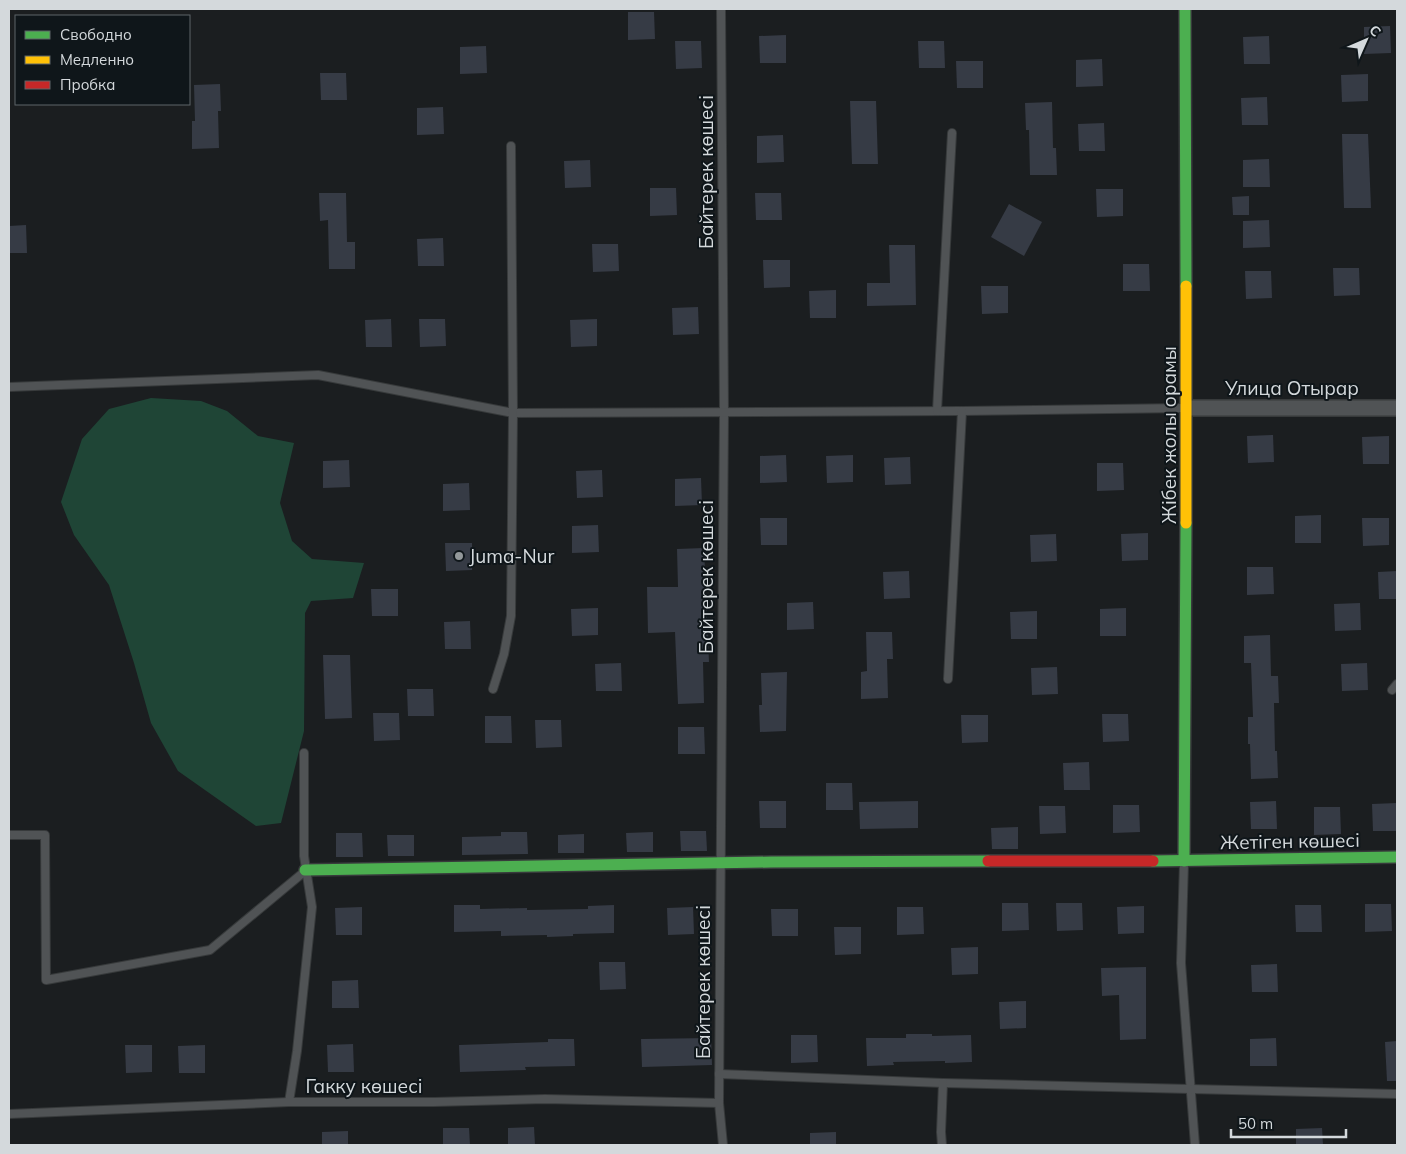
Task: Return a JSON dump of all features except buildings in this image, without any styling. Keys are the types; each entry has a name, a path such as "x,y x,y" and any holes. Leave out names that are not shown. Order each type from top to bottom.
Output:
{"street":[{"name":"Жібек жолы орамы","path":"1184,860 1187,408 1185,9"},
{"name":"Улица Отырар","path":"1187,408 1397,408"},
{"name":"Жетіген көшесі","path":"305,870 720,863 1397,857"}],"lane":[{"name":"Байтерек көшесі","path":"721,9 724,412 719,1103 723,1145"},
{"path":"937,411 952,133"},
{"path":"493,689 504,654 511,616 513,412 511,146"},
{"path":"9,388 318,375 513,412 962,411 1187,408"},
{"path":"948,679 962,411"},
{"path":"289,1102 297,1051 312,907 305,870 304,753"},
{"path":"9,835 45,834 46,980 210,950 305,870"},
{"path":"1184,860 1181,963 1195,1145"},
{"path":"719,1074 943,1084 1397,1094"},
{"path":"942,1145 943,1084"},
{"name":"Гакку көшесі","path":"9,1114 289,1102 434,1102 545,1099 719,1103"}],"green space":[{"path":"151,398 201,401 227,411 258,436 294,443 280,503 292,541 312,559 364,563 353,598 311,601 305,613 304,731 281,823 256,826 178,771 151,723 109,585 74,535 61,502 82,439 109,409"}],"traffic: fast":[{"path":"1185,9 1186,286"},
{"path":"1184,861 1186,523"},
{"path":"1153,861 1397,857"},
{"path":"305,870 771,862 988,861"}],"traffic: slow":[{"path":"1186,286 1186,523"}],"traffic: jam":[{"path":"988,861 1153,861"}],"place":[{"name":"Juma-Nur","path":"459,556"}]}
